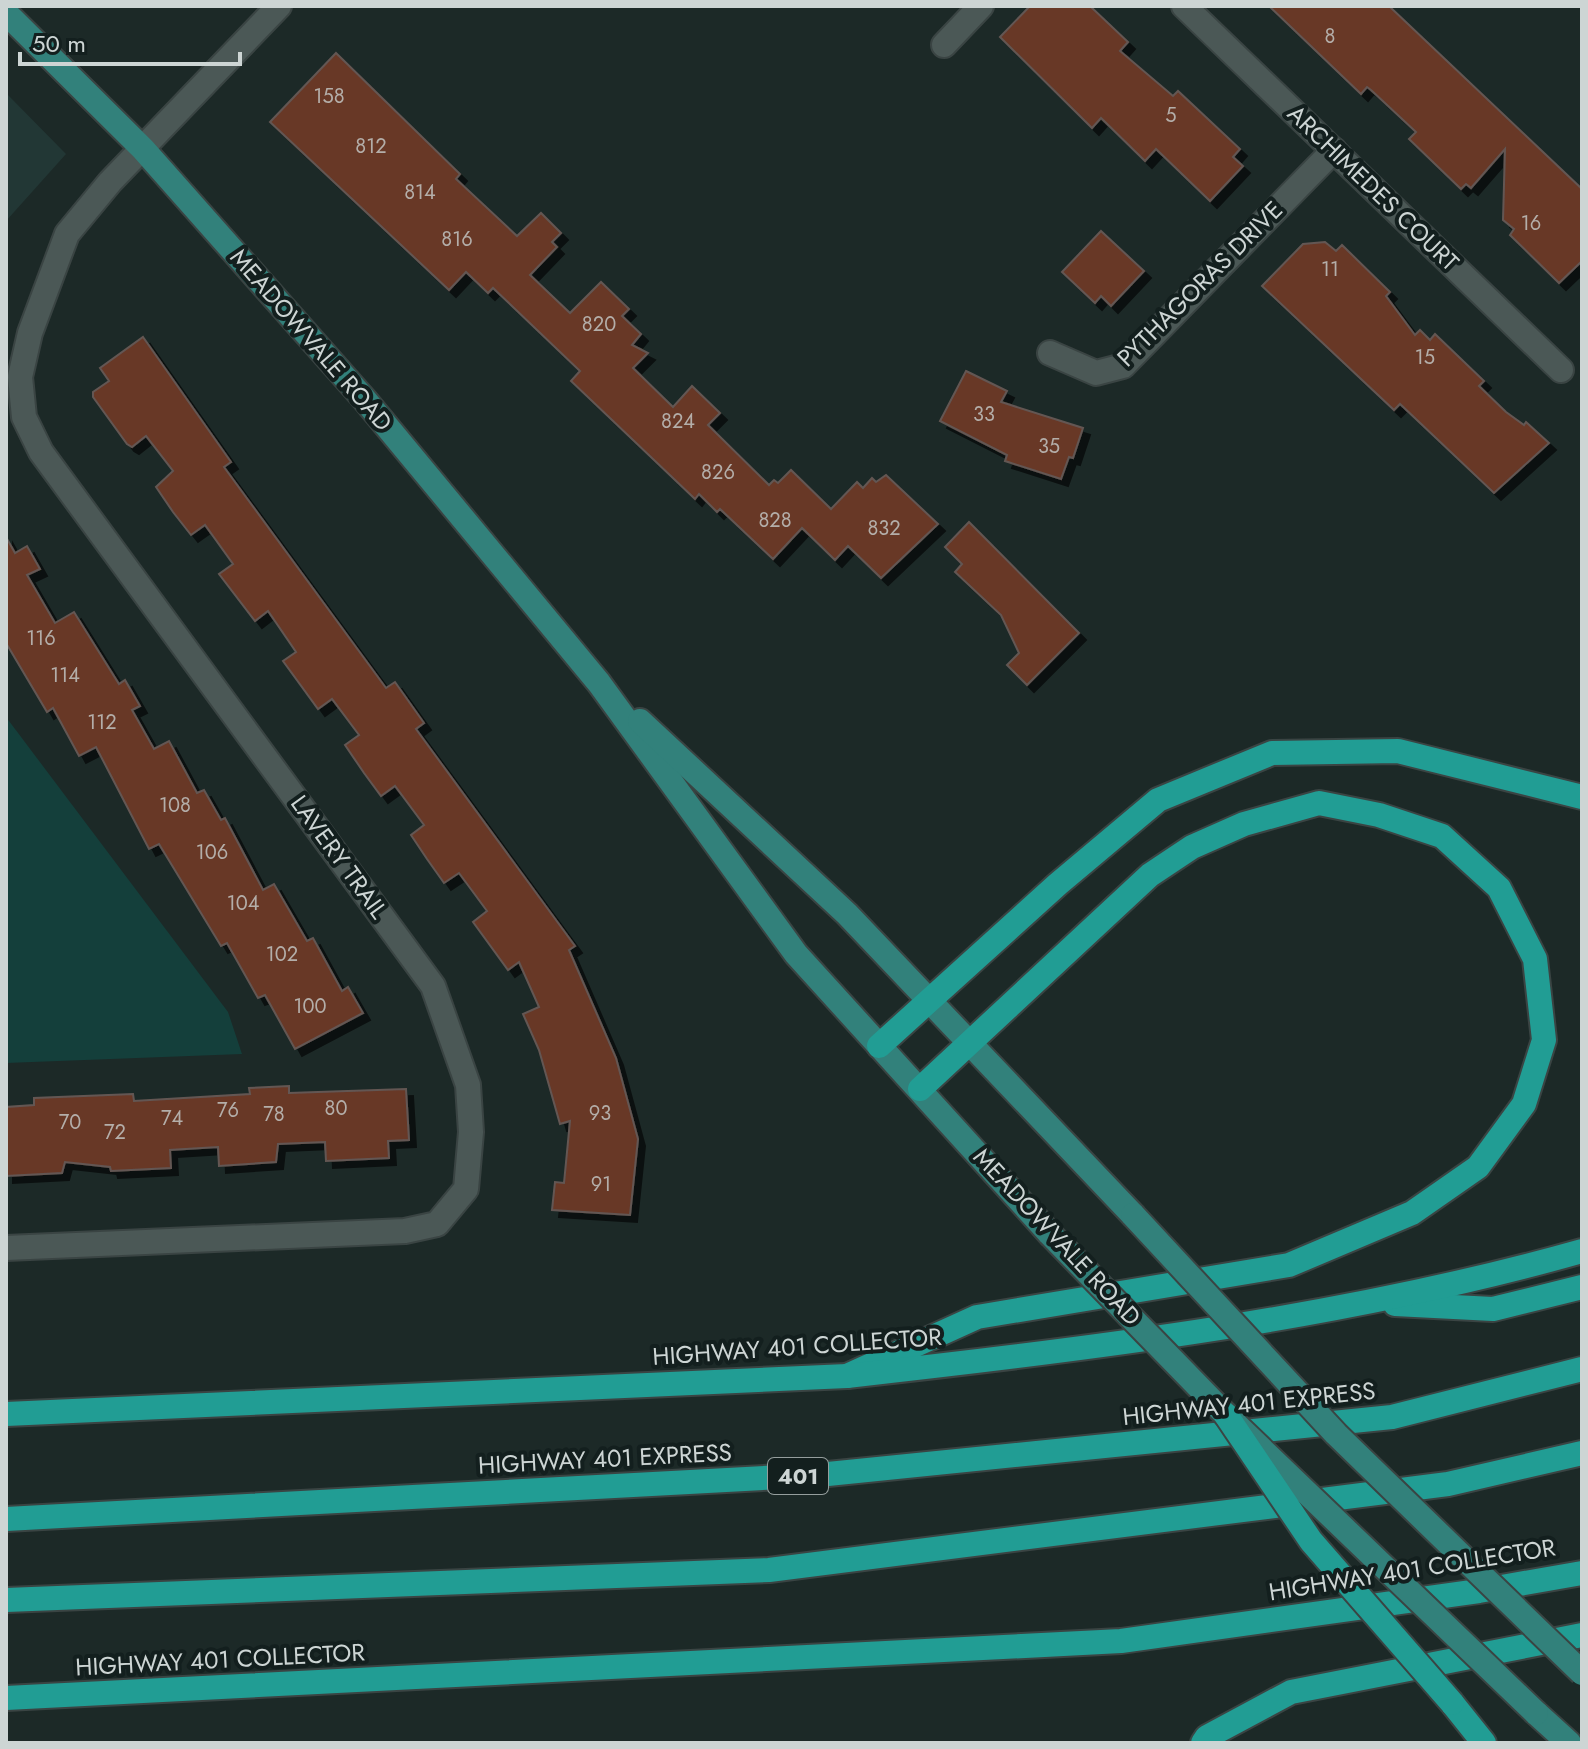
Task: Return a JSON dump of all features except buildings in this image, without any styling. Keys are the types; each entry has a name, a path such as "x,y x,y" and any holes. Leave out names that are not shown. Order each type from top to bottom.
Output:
{"highway":[{"path":"879,1046 1058,884 1158,800 1272,753 1398,751 1582,797"},
{"path":"847,1376 977,1317 1289,1265 1412,1213 1478,1167 1524,1104 1544,1040 1535,959 1499,888 1442,836 1379,815 1319,803 1244,824 1192,847 1150,875 920,1089"},
{"name":"HIGHWAY 401 COLLECTOR","path":"6,1414 847,1376 981,1361 1369,1303 1582,1251"},
{"path":"1369,1303 1493,1309 1582,1287"},
{"name":"HIGHWAY 401 EXPRESS","path":"6,1519 818,1475 1392,1417 1582,1369"},
{"path":"1226,1415 1311,1541 1484,1743"},
{"path":"6,1600 769,1570 1448,1484 1582,1453"},
{"name":"HIGHWAY 401 COLLECTOR","path":"6,1698 1121,1641 1479,1591 1582,1573"},
{"path":"1203,1743 1207,1737 1291,1692 1582,1635"}],"main road":[{"name":"MEADOWVALE ROAD","path":"6,13 143,149 365,400 599,683 796,954 879,1046 1050,1234 1226,1415 1569,1743"},
{"name":"MEADOWVALE ROAD","path":"599,683 847,914 1336,1434 1582,1673"}],"street":[{"name":"LAVERY TRAIL","path":"6,1248 405,1231 437,1224 466,1189 471,1132 468,1085 433,986 41,452 24,417 20,377 30,333 67,234 279,6"},
{"path":"944,45 981,6"},
{"name":"ARCHIMEDES COURT","path":"1184,6 1561,370"},
{"name":"PYTHAGORAS DRIVE","path":"1050,353 1096,373 1123,366 1334,150"}],"shaded area":[{"path":"6,93 66,154 6,221"},
{"path":"6,717 228,1012 242,1054 6,1063"}]}
